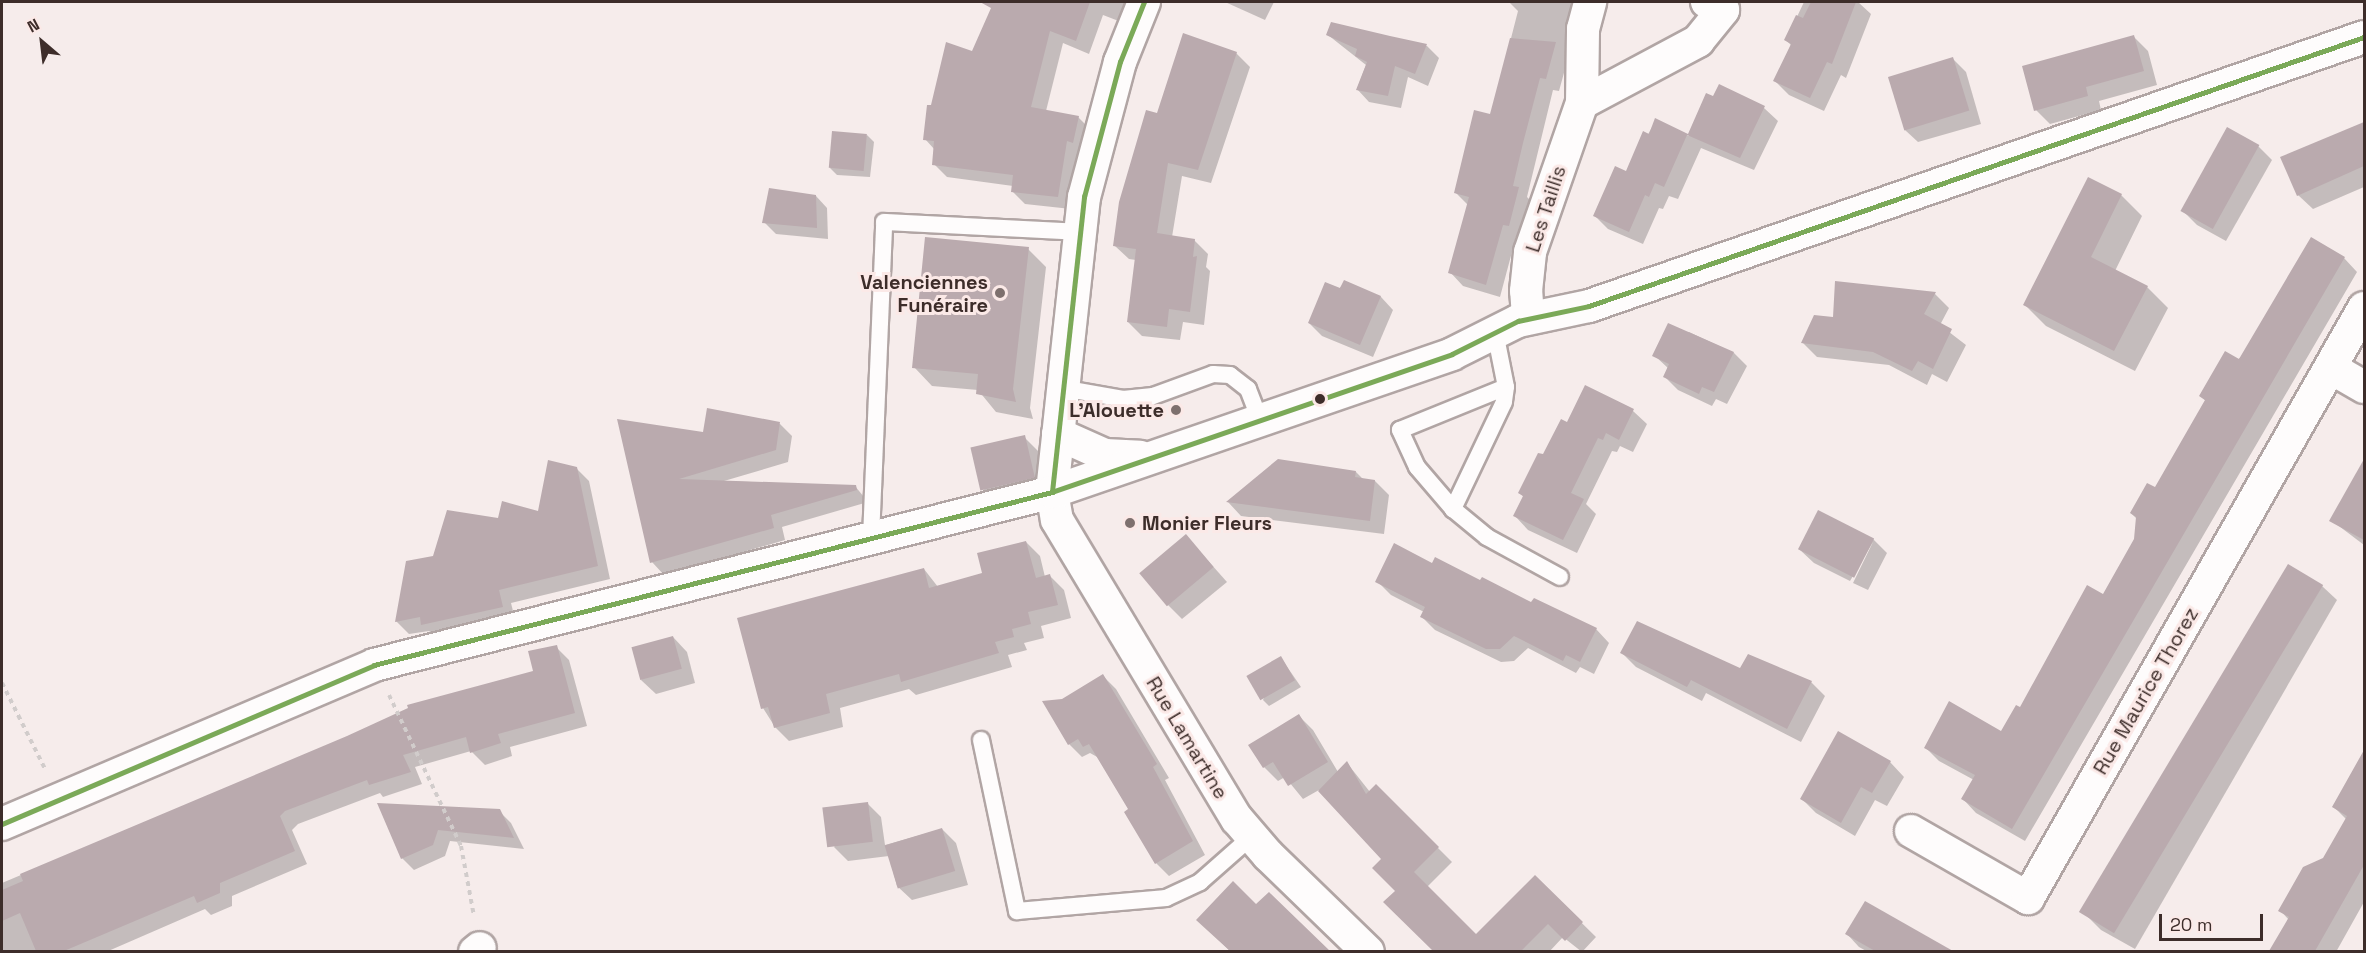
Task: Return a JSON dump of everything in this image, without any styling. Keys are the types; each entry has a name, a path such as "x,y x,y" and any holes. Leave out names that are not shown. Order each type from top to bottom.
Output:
{"street":[{"name":"Rue Lamartine","path":"1144,2 1120,62 1090,166 1080,232 1052,492 1057,520 1225,801 1251,837 1368,951"},
{"name":"Les Taillis","path":"1528,317 1526,291 1530,252 1582,103 1583,29 1590,2"},
{"path":"1582,103 1698,41 1723,10 1707,2"},
{"path":"2,824 374,665 1052,492 1452,354 1528,317 1589,306 2364,37"},
{"name":"Rue Maurice Thorez","path":"1911,831 2028,898 2364,308"},
{"path":"2331,368 2364,387"},
{"path":"1058,434 1105,455 1159,456"}],"lane":[{"path":"871,538 884,222 1080,232"},
{"path":"1453,508 1499,414 1506,387 1494,332"},
{"path":"1062,388 1109,399 1130,399 1154,396 1213,374 1230,375 1248,389 1260,421"},
{"path":"1506,387 1400,430 1417,467 1453,508 1487,537 1560,577"},
{"path":"981,740 1017,911 1166,898 1200,882 1251,837"}],"path":[{"path":"374,665 461,846 478,950"},
{"path":"2,683 60,799"}],"building":[{"path":"980,2 1090,2 1076,41 1050,31 1031,107 1079,116 1073,143 1067,141 1058,197 1011,192 1013,175 932,165 934,141 923,140 927,105 931,105 946,42 972,51 991,8"},
{"path":"1811,2 1856,2 1832,64 1827,62 1810,98 1773,81 1791,44 1784,40 1796,15 1803,18"},
{"path":"1331,22 1427,44 1415,74 1395,66 1388,96 1356,90 1367,62 1355,56 1357,49 1326,35"},
{"path":"1183,33 1237,52 1198,170 1168,163 1157,233 1195,239 1193,257 1197,256 1190,312 1169,309 1167,327 1127,322 1136,249 1113,246 1119,202 1146,110 1157,113"},
{"path":"2134,35 2144,71 2086,87 2088,96 2034,111 2022,66"},
{"path":"1510,38 1556,42 1546,79 1540,78 1523,143 1513,186 1519,187 1509,226 1503,225 1486,285 1448,273 1469,197 1454,193 1474,110 1490,114"},
{"path":"1953,57 1969,111 1904,130 1888,77"},
{"path":"1719,84 1765,106 1740,158 1687,135 1664,187 1655,183 1649,197 1645,195 1629,232 1593,216 1615,166 1626,171 1643,131 1649,134 1655,118 1688,134 1706,93 1713,96"},
{"path":"2364,122 2364,166 2297,196 2280,157"},
{"path":"2227,127 2259,145 2213,229 2180,211"},
{"path":"832,131 867,134 864,171 829,168"},
{"path":"2088,177 2122,194 2091,257 2148,286 2114,351 2023,305"},
{"path":"769,188 816,195 817,228 762,223"},
{"path":"925,237 1029,247 1013,389 1016,402 976,394 978,374 912,368"},
{"path":"2311,237 2345,257 2012,829 1961,799 1975,775 1924,748 1949,701 2001,731 2016,705 2020,707 2087,585 2103,594 2134,539 2136,517 2130,513 2147,483 2155,487 2205,400 2199,396 2225,351 2239,359"},
{"path":"1344,280 1381,296 1360,345 1308,323 1325,282 1340,288"},
{"path":"1835,281 1936,292 1924,314 1952,329 1933,369 1918,361 1912,371 1873,352 1801,343 1814,315 1833,317"},
{"path":"1668,323 1734,352 1714,392 1702,387 1699,394 1663,377 1669,364 1652,356"},
{"path":"1585,385 1634,409 1619,440 1606,433 1603,440 1598,438 1571,493 1584,499 1563,540 1513,516 1523,496 1518,493 1538,453 1543,454 1561,419 1567,422"},
{"path":"707,408 780,422 776,450 679,479 856,485 857,490 771,515 774,528 650,563 617,419 703,432"},
{"path":"1025,435 1035,478 980,490 970,448"},
{"path":"1278,459 1356,471 1355,477 1375,480 1370,521 1226,502"},
{"path":"2364,459 2364,540 2329,521"},
{"path":"548,460 577,467 598,566 499,590 503,607 421,625 420,617 395,622 406,561 433,556 447,510 498,518 502,501 538,511"},
{"path":"1818,510 1874,539 1854,578 1798,549"},
{"path":"1186,534 1214,567 1167,606 1139,573"},
{"path":"1026,541 1036,578 1050,574 1058,605 1028,612 1031,624 1012,629 1014,637 995,642 999,653 901,682 899,674 826,694 830,713 774,728 768,707 761,709 737,618 924,568 929,588 982,573 977,553"},
{"path":"1394,543 1432,563 1435,557 1480,580 1482,577 1531,602 1534,598 1597,628 1580,662 1566,655 1563,661 1514,636 1500,649 1486,649 1420,617 1425,607 1375,582"},
{"path":"2288,564 2323,585 2114,933 2079,912"},
{"path":"1637,621 1740,668 1748,654 1812,681 1787,729 1691,680 1687,687 1620,653"},
{"path":"673,636 682,669 640,680 631,647"},
{"path":"557,645 575,713 498,734 501,743 470,753 466,737 403,755 411,772 369,785 367,780 285,811 280,816 295,851 220,883 220,893 197,903 194,896 64,951 36,951 20,913 2,921 2,890 23,881 20,874 347,736 408,708 407,705 533,671 528,651"},
{"path":"1281,656 1295,680 1260,700 1246,676"},
{"path":"1103,674 1157,764 1153,767 1193,841 1155,864 1124,812 1128,809 1089,744 1083,747 1078,739 1068,745 1042,701 1062,699"},
{"path":"1299,714 1328,762 1288,786 1273,762 1263,768 1248,745"},
{"path":"1838,731 1891,761 1872,793 1861,787 1841,823 1800,799"},
{"path":"2364,750 2364,865 2315,951 2269,951 2289,917 2278,911 2303,867 2323,858 2347,816 2332,807"},
{"path":"1347,761 1366,794 1376,784 1439,847 1414,872 1476,934 1535,875 1583,922 1565,941 1548,924 1521,951 1433,951 1383,902 1395,891 1372,868 1381,859 1318,791"},
{"path":"868,802 873,842 827,847 822,808"},
{"path":"377,803 500,809 514,838 438,830 433,845 401,859"},
{"path":"942,828 955,871 898,889 885,846"},
{"path":"1233,881 1256,904 1269,892 1330,951 1230,951 1196,920"},
{"path":"1865,901 1953,951 1875,951 1845,934"}],"transit line":[{"path":"1052,492 1084,197 1120,62 1144,2"},
{"path":"2,824 374,665 1052,492 1452,354 1518,321 1589,306 2364,37"}],"place":[{"name":"Valenciennes Funéraire","path":"1000,293"},
{"name":"L'Alouette","path":"1176,410"},
{"name":"Monier Fleurs","path":"1130,523"}]}
